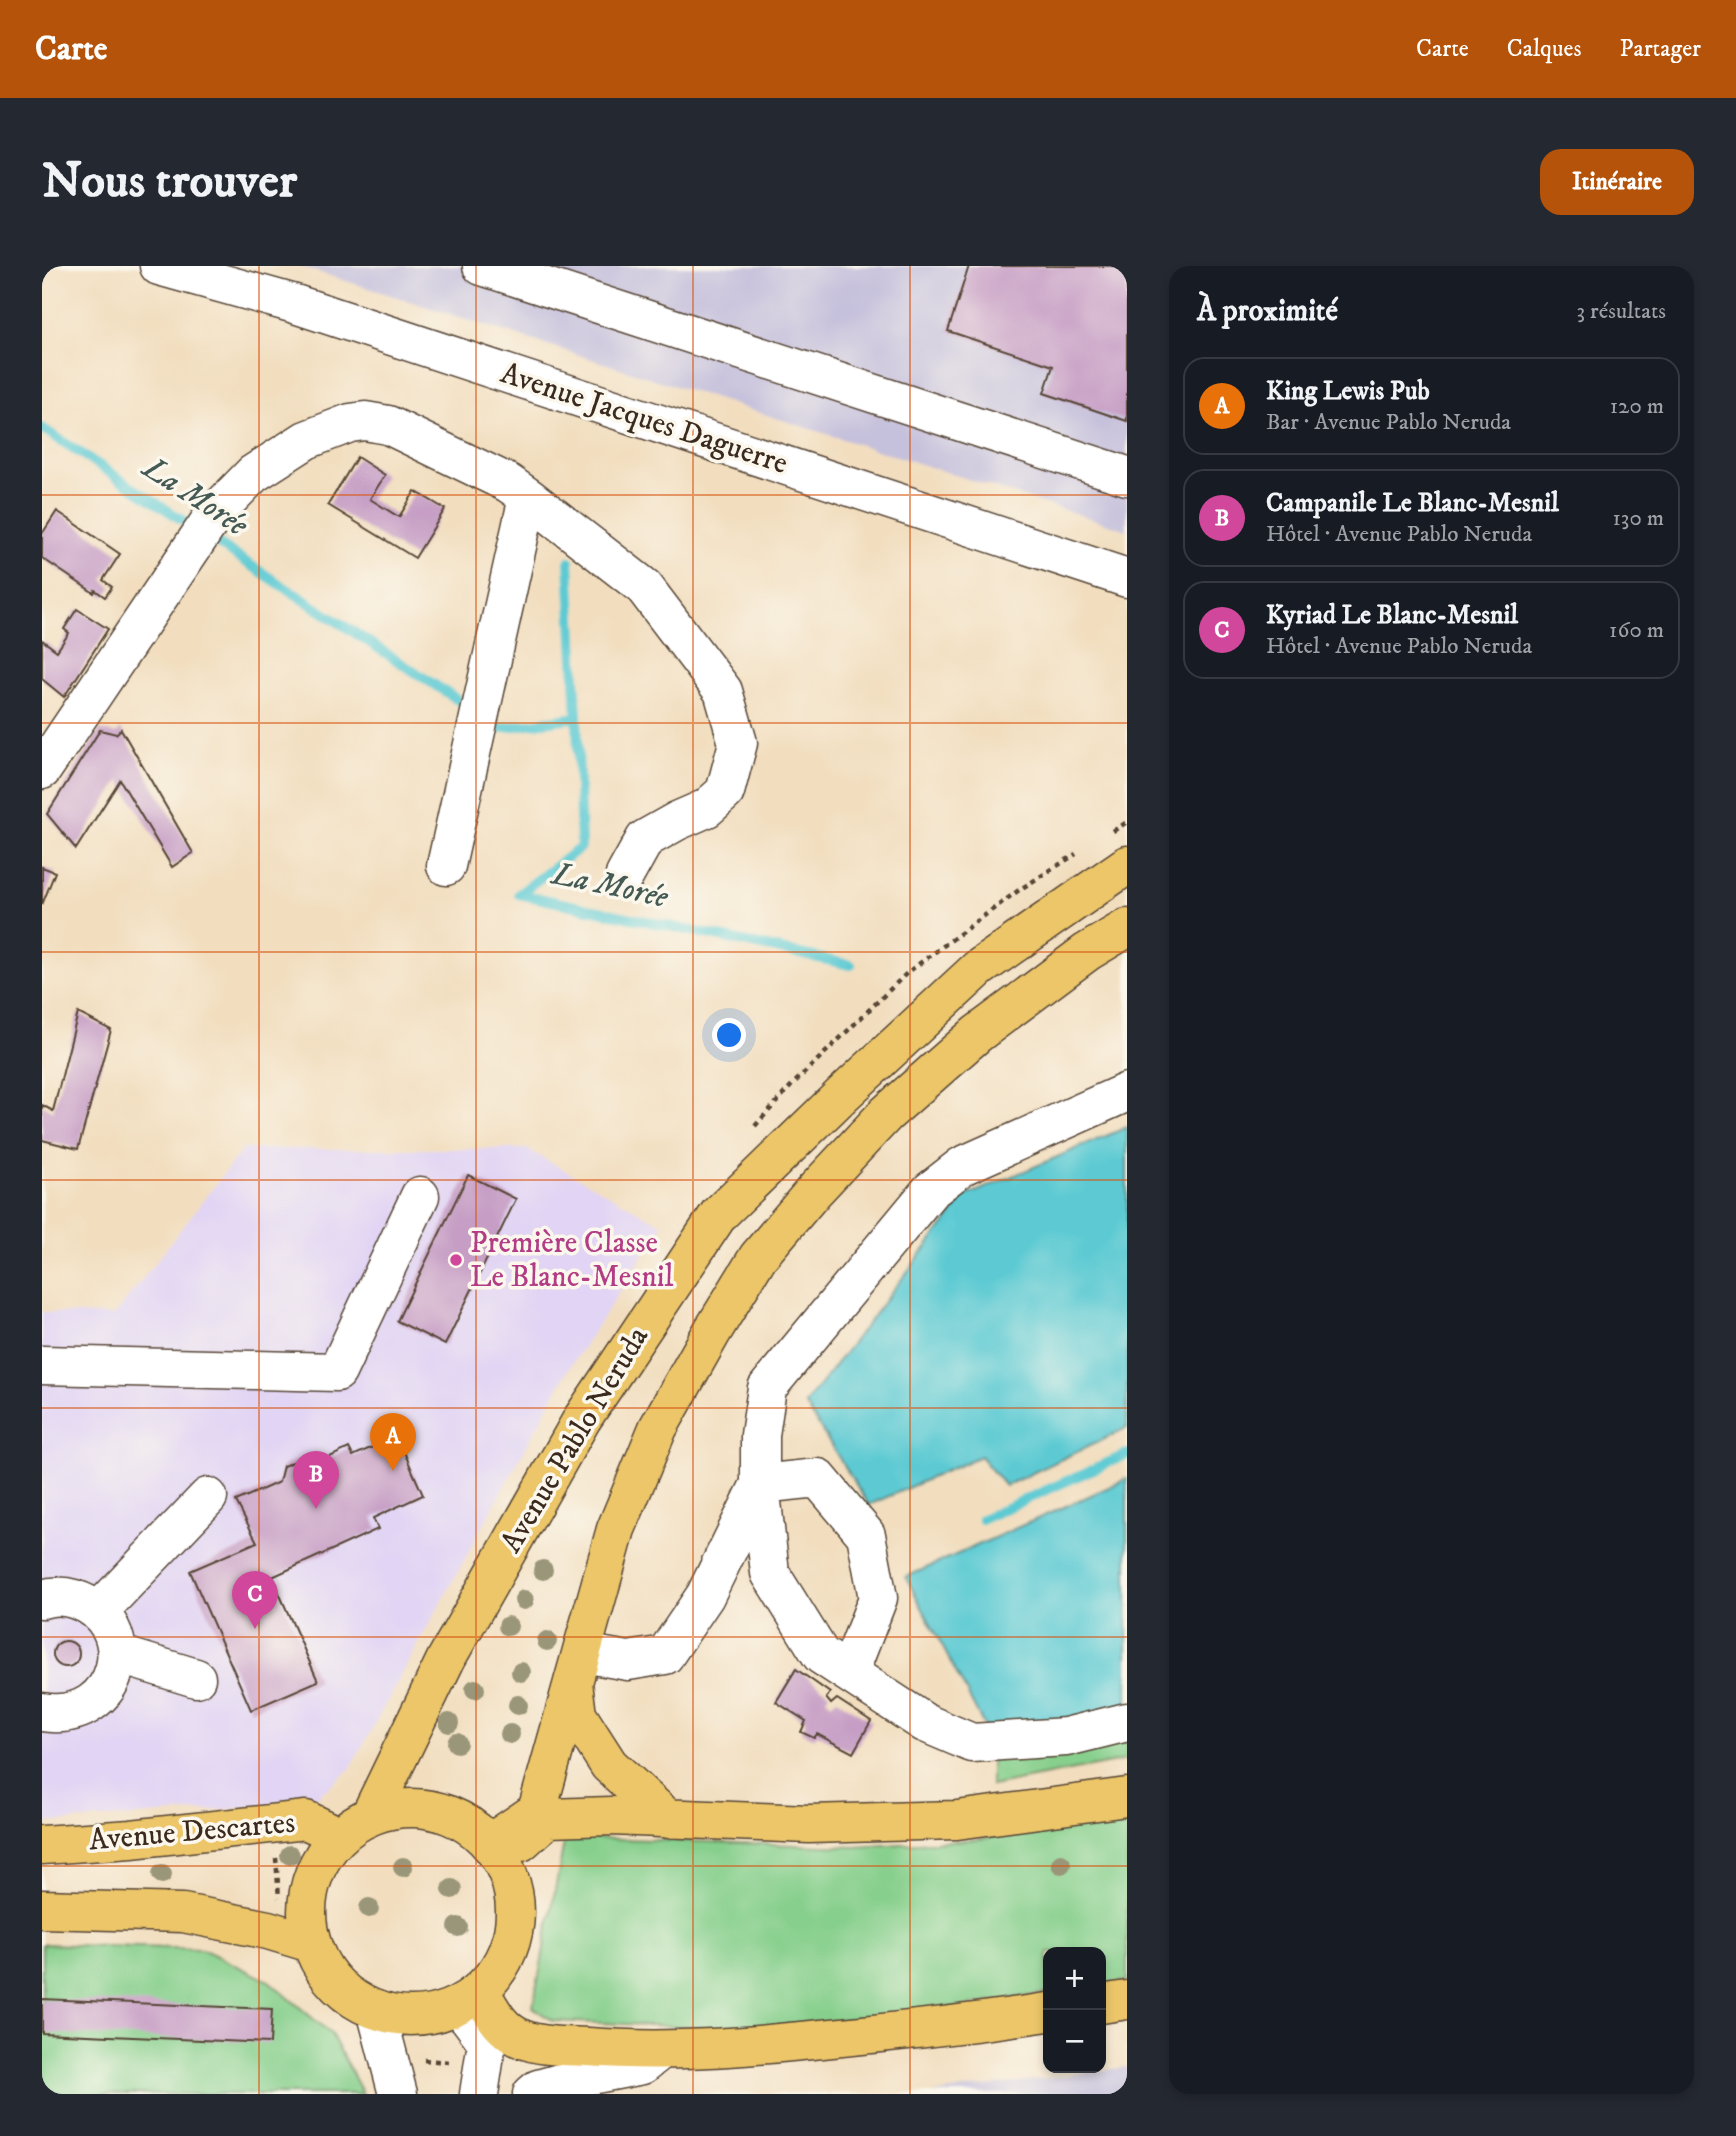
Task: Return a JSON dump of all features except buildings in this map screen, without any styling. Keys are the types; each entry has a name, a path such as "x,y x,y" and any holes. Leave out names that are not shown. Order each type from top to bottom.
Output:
{"main road":[{"name":"Avenue Pablo Neruda","path":"370,1816 446,1659 582,1419 719,1214 979,968 1127,864"},
{"path":"496,1851 537,1811 615,1529 658,1428 758,1257 814,1191 886,1114 976,1034 1087,952 1127,928"},
{"path":"578,1668 577,1715 609,1765 668,1819"},
{"path":"496,1851 548,1818 611,1816 809,1824 957,1820 1127,1797"},
{"path":"402,1808 435,1810 465,1822 496,1851 513,1885 516,1914 512,1943 499,1969 469,1998 432,2014 404,2016 376,2010 355,2000 336,1985 321,1966 311,1944 306,1915 310,1886 321,1859 339,1836 370,1816 402,1808"},
{"name":"Avenue Descartes","path":"42,1845 131,1839 306,1820 339,1836"},
{"path":"42,1909 183,1913 268,1930 311,1944"},
{"path":"469,1998 503,2028 522,2039 538,2043 662,2050 774,2044 1043,2013"},
{"path":"1106,2003 1127,2000"}],"street":[{"name":"Avenue Jacques Daguerre","path":"159,266 295,304 1127,578"},
{"path":"482,266 1127,476"},
{"path":"42,770 197,538 216,512 253,474 306,440 350,423 365,421 388,425 508,482 644,587 723,691 738,743 725,792 707,808 645,839 625,875"},
{"path":"446,866 528,497"},
{"path":"1127,1092 962,1167 930,1191 767,1388 760,1435 760,1484 770,1573 821,1655 925,1723 972,1743 1066,1737 1127,1722"},
{"path":"42,1365 337,1372 420,1196"},
{"path":"760,1484 818,1478 866,1535 878,1598 849,1673"},
{"path":"578,1668 665,1656 705,1596 760,1484"},
{"path":"98,1612 208,1497"},
{"path":"42,1599 66,1597 83,1602 98,1612 108,1624 117,1654 114,1672 106,1689 93,1703 76,1712 58,1715 42,1712"},
{"path":"117,1654 196,1678"},
{"path":"42,1830 131,1839"},
{"path":"42,1858 131,1839"},
{"path":"469,1998 487,2042 479,2094"},
{"path":"376,2010 398,2094"},
{"path":"532,2094 538,2089 585,2076 642,2064 662,2050"}],"path":[{"path":"275,1850 280,1895 277,1905"},
{"path":"419,2059 458,2063"}],"shaded area":[{"path":"299,266 1127,266 1127,530 820,432"},
{"path":"243,1149 527,1149 663,1225 567,1372 350,1769 310,1803 42,1823 42,1312 114,1316"},
{"path":"1127,2067 1127,2094 931,2094 1083,2073 1106,2073 1106,2070"}],"green space":[{"path":"1127,1716 1127,1760 991,1786 991,1739"},
{"path":"1127,1813 1127,1981 1106,1984 1106,1947 1043,1947 1043,1994 915,2014 743,2029 552,2021 533,2007 565,1837 855,1847 980,1839"},
{"path":"42,1944 202,1949 269,1981 331,2034 363,2094 42,2094"}],"water":[{"path":"1127,1127 1127,1428 1005,1486 980,1456 869,1505 805,1404 966,1196"},
{"path":"1127,1479 1127,1716 991,1739 906,1577"}],"waterway":[{"name":"La Morée","path":"42,428 196,529"},
{"name":"La Morée","path":"209,538 461,702"},
{"name":"La Morée","path":"569,562 577,717"},
{"name":"La Morée","path":"501,728 577,717 581,847 519,894 851,965"},
{"name":"La Morée","path":"982,1519 1127,1454"}],"place":[{"name":"Première Classe Le Blanc-Mesnil","path":"456,1260"},
{"name":"King Lewis Pub","path":"393,1471"},
{"name":"Campanile Le Blanc-Mesnil","path":"316,1509"},
{"name":"Kyriad Le Blanc-Mesnil","path":"255,1629"}]}
